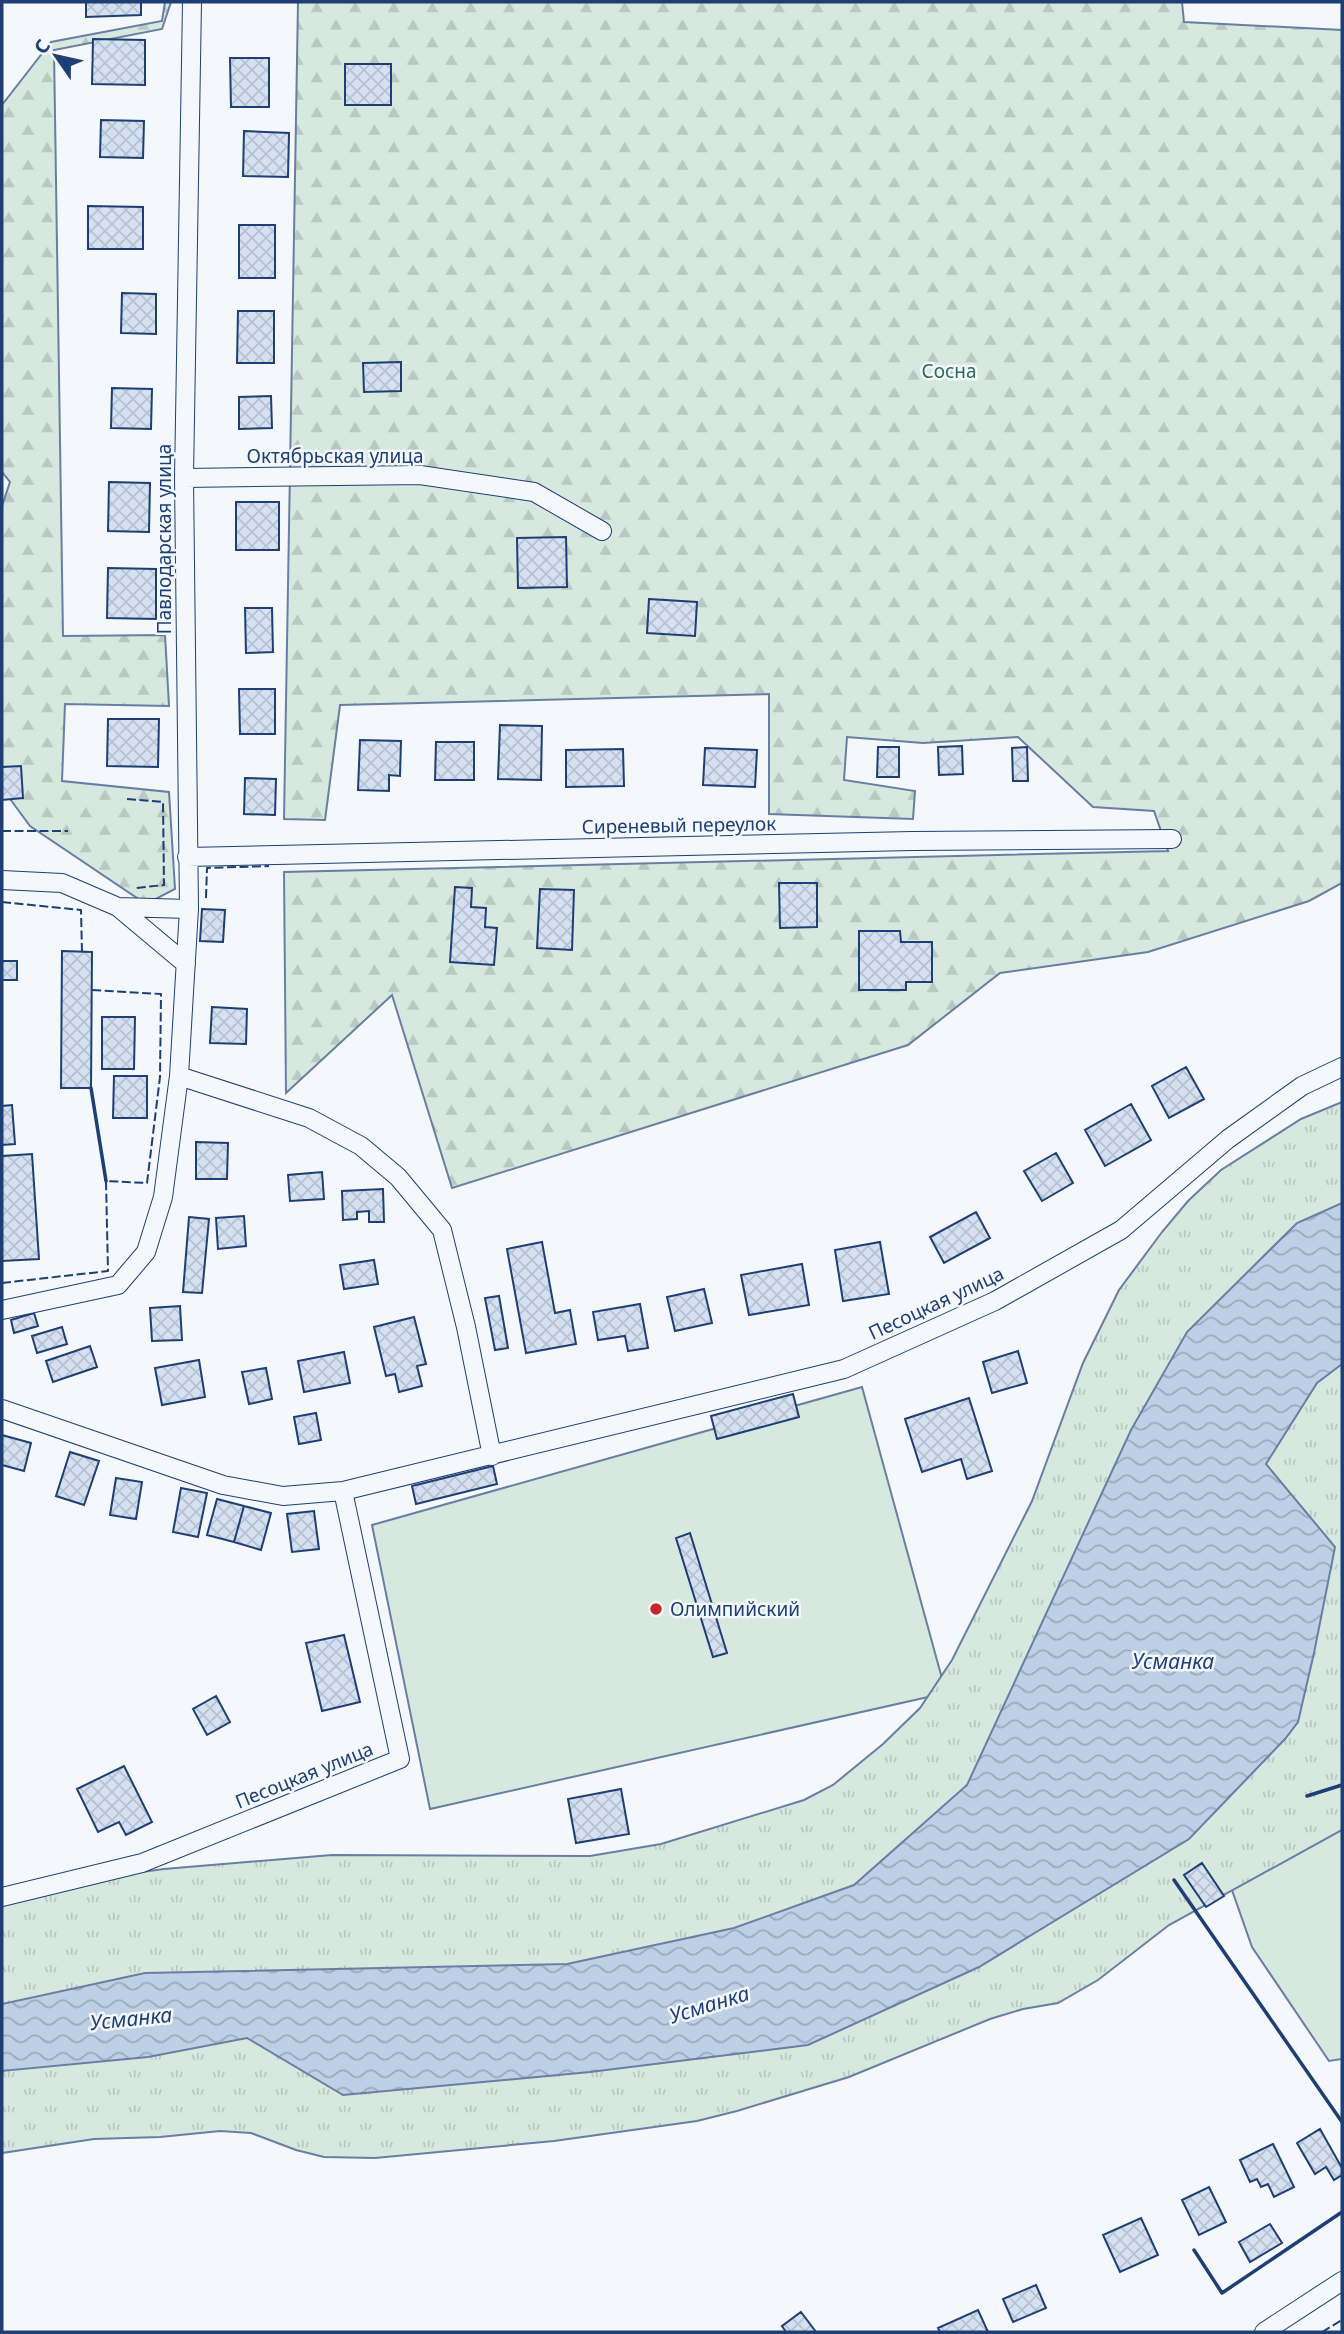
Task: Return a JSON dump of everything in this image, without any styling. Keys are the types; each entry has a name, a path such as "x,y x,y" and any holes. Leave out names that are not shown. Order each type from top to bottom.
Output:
{"street":[{"name":"Павлодарская улица","path":"179,1076 189,909 184,478 192,2"},
{"name":"Октябрьская улица","path":"184,478 420,475 534,492 602,531"},
{"name":"Сиреневый переулок","path":"187,858 912,841 1172,839"},
{"path":"2,880 62,883 117,907 186,964"},
{"path":"117,907 189,909"},
{"name":"Песоцкая улица","path":"2,1409 223,1485 283,1496 344,1491 844,1369 995,1301 1121,1230 1228,1139 1302,1086 1342,1067"},
{"path":"2,1310 118,1285 146,1252 163,1196 179,1076 309,1118 361,1146 398,1177 442,1230 466,1327 492,1455"},
{"path":"176,1104 210,1087"},
{"name":"Песоцкая улица","path":"2,1897 142,1863 401,1759 344,1491"},
{"path":"1264,2332 1342,2281"}],"green space":[{"path":"165,2 171,2 162,29 54,50 63,636 165,635 169,706 65,704 62,781 169,792 175,889 146,904 30,826 2,788 2,506 10,482 2,472 2,105 51,42 162,21"},
{"name":"Сосна","path":"298,2 1182,2 1184,22 1342,30 1342,883 1309,901 1148,952 1000,973 908,1045 452,1188 392,995 286,1093 284,872 1168,851 1154,811 1093,807 1018,737 923,743 847,737 844,780 915,791 913,819 769,814 769,694 340,705 325,820 284,819"},
{"path":"1342,1102 1342,1830 1169,1925 1098,1980 1058,2003 1023,2009 990,2019 849,2077 697,2121 554,2141 375,2158 324,2157 251,2133 220,2131 160,2137 94,2139 2,2153 2,1891 164,1869 332,1855 590,1856 661,1844 804,1800 833,1785 883,1744 920,1708 952,1660 1032,1501 1083,1363 1119,1290 1162,1232 1188,1201 1221,1170 1301,1119"},
{"name":"Олимпийский","path":"862,1387 946,1693 430,1809 372,1525"},
{"path":"1342,1802 1342,2059 1329,2061 1252,1947 1220,1856"}],"water":[{"name":"Усманка","path":"1342,1203 1342,1364 1317,1383 1266,1464 1335,1547 1298,1722 1189,1839 979,1967 808,2045 590,2072 343,2095 247,2038 148,2057 2,2071 2,2004 145,1973 567,1964 734,1928 854,1885 967,1785 1131,1430 1187,1332 1297,1223"}],"building":[{"path":"86,2 141,2 141,15 86,17"},
{"path":"93,39 145,40 145,85 92,84"},
{"path":"230,58 269,58 269,107 231,107"},
{"path":"345,64 391,64 391,105 345,105"},
{"path":"101,120 144,121 143,158 100,157"},
{"path":"244,131 289,133 288,177 243,176"},
{"path":"88,206 143,207 143,249 88,249"},
{"path":"239,225 275,225 275,278 239,278"},
{"path":"122,293 156,294 156,334 121,333"},
{"path":"238,311 274,311 274,363 237,363"},
{"path":"401,362 401,391 364,392 363,363"},
{"path":"112,388 152,389 151,429 111,428"},
{"path":"271,396 272,428 239,429 239,397"},
{"path":"109,482 150,483 149,532 108,531"},
{"path":"236,502 279,502 279,550 236,550"},
{"path":"566,537 567,587 518,588 517,538"},
{"path":"108,568 156,569 156,619 107,618"},
{"path":"649,599 697,602 695,636 647,633"},
{"path":"245,608 272,608 273,652 246,653"},
{"path":"239,689 275,689 275,734 240,734"},
{"path":"108,719 159,719 158,767 107,766"},
{"path":"500,725 542,726 541,780 498,779"},
{"path":"360,740 401,741 400,776 389,775 389,791 358,790"},
{"path":"436,742 474,742 474,780 435,780"},
{"path":"962,746 963,774 939,775 938,747"},
{"path":"878,747 899,747 899,777 877,777"},
{"path":"1027,747 1028,781 1013,781 1012,748"},
{"path":"705,748 757,750 755,787 703,785"},
{"path":"623,749 624,786 566,787 566,750"},
{"path":"21,766 23,798 2,800 2,767"},
{"path":"245,778 276,779 275,815 244,814"},
{"path":"779,883 817,883 817,927 780,928"},
{"path":"455,887 472,888 471,907 486,908 485,927 497,928 494,965 450,962"},
{"path":"540,889 574,890 572,950 537,948"},
{"path":"202,909 225,910 223,942 200,941"},
{"path":"859,931 900,931 901,942 932,942 932,982 906,982 906,990 859,990"},
{"path":"62,951 92,952 91,1088 61,1088"},
{"path":"2,961 17,961 17,980 2,980"},
{"path":"212,1007 247,1009 246,1044 210,1043"},
{"path":"102,1017 135,1017 134,1069 102,1069"},
{"path":"1186,1067 1204,1099 1169,1118 1152,1086"},
{"path":"114,1076 147,1076 147,1118 113,1118"},
{"path":"1131,1104 1151,1140 1105,1166 1085,1130"},
{"path":"12,1105 15,1144 2,1145 2,1106"},
{"path":"196,1142 228,1143 227,1179 196,1179"},
{"path":"1056,1153 1073,1183 1042,1201 1024,1171"},
{"path":"32,1154 39,1259 2,1261 2,1156"},
{"path":"322,1172 324,1199 290,1201 288,1175"},
{"path":"383,1189 384,1222 369,1222 369,1211 357,1212 357,1219 343,1220 342,1191"},
{"path":"976,1212 990,1238 944,1263 930,1237"},
{"path":"244,1216 246,1246 218,1249 216,1218"},
{"path":"189,1217 209,1219 202,1293 183,1292"},
{"path":"542,1242 555,1313 570,1310 576,1344 526,1353 507,1249"},
{"path":"880,1242 889,1294 843,1301 835,1250"},
{"path":"374,1260 378,1284 344,1289 340,1265"},
{"path":"802,1264 809,1305 749,1315 741,1275"},
{"path":"704,1289 712,1323 675,1331 667,1297"},
{"path":"499,1296 508,1348 495,1350 485,1298"},
{"path":"640,1304 648,1348 628,1351 625,1336 598,1340 593,1312"},
{"path":"180,1306 182,1340 152,1341 150,1308"},
{"path":"34,1313 38,1326 14,1333 11,1320"},
{"path":"414,1317 426,1364 417,1366 422,1386 399,1392 395,1374 386,1376 374,1327"},
{"path":"62,1327 67,1344 37,1353 32,1336"},
{"path":"90,1346 97,1367 53,1382 46,1361"},
{"path":"1018,1351 1027,1383 992,1393 983,1362"},
{"path":"344,1352 350,1383 304,1392 298,1361"},
{"path":"199,1360 205,1397 162,1405 155,1368"},
{"path":"266,1368 272,1399 249,1404 242,1372"},
{"path":"793,1394 799,1417 717,1439 711,1416"},
{"path":"969,1398 992,1471 967,1479 961,1459 922,1472 905,1419"},
{"path":"316,1413 321,1440 299,1444 294,1417"},
{"path":"2,1435 31,1443 24,1471 2,1465"},
{"path":"70,1452 99,1461 84,1505 56,1496"},
{"path":"493,1466 497,1484 416,1504 412,1486"},
{"path":"116,1478 142,1482 136,1519 110,1515"},
{"path":"181,1488 207,1493 198,1537 173,1532"},
{"path":"217,1499 244,1506 234,1542 207,1535"},
{"path":"244,1506 271,1513 261,1550 234,1542"},
{"path":"314,1511 319,1549 292,1552 287,1514"},
{"path":"690,1533 727,1653 713,1657 676,1538"},
{"path":"344,1635 360,1702 322,1711 306,1643"},
{"path":"216,1696 230,1722 207,1735 193,1709"},
{"path":"124,1766 152,1822 126,1835 119,1822 98,1832 77,1789"},
{"path":"621,1789 629,1834 576,1843 568,1799"},
{"path":"1202,1863 1224,1896 1206,1907 1184,1875"},
{"path":"1320,2129 1342,2168 1342,2175 1334,2180 1326,2167 1315,2174 1297,2143"},
{"path":"1273,2144 1294,2187 1274,2197 1268,2184 1261,2187 1257,2179 1250,2182 1240,2160"},
{"path":"1209,2187 1226,2222 1199,2235 1182,2200"},
{"path":"1141,2218 1158,2255 1120,2272 1103,2235"},
{"path":"1270,2224 1282,2243 1250,2262 1239,2242"},
{"path":"1036,2285 1046,2308 1013,2322 1003,2299"},
{"path":"978,2310 988,2332 940,2332 938,2328"},
{"path":"801,2312 816,2332 786,2332 782,2326"}],"fence":[{"path":"127,799 163,802 164,885 136,888"},
{"path":"2,831 68,831"},
{"path":"206,898 207,868 269,866"},
{"path":"2,902 81,910 82,952"},
{"path":"2,1283 108,1271 106,1181 147,1183 160,1077 161,994 92,990"},
{"path":"1322,2332 1342,2320"}],"wall":[{"path":"91,1088 106,1181"},
{"path":"1307,1796 1342,1785"},
{"path":"1174,1880 1342,2122"},
{"path":"1194,2250 1222,2293 1342,2212"}],"place":[{"name":"Олимпийский","path":"656,1609"}]}
